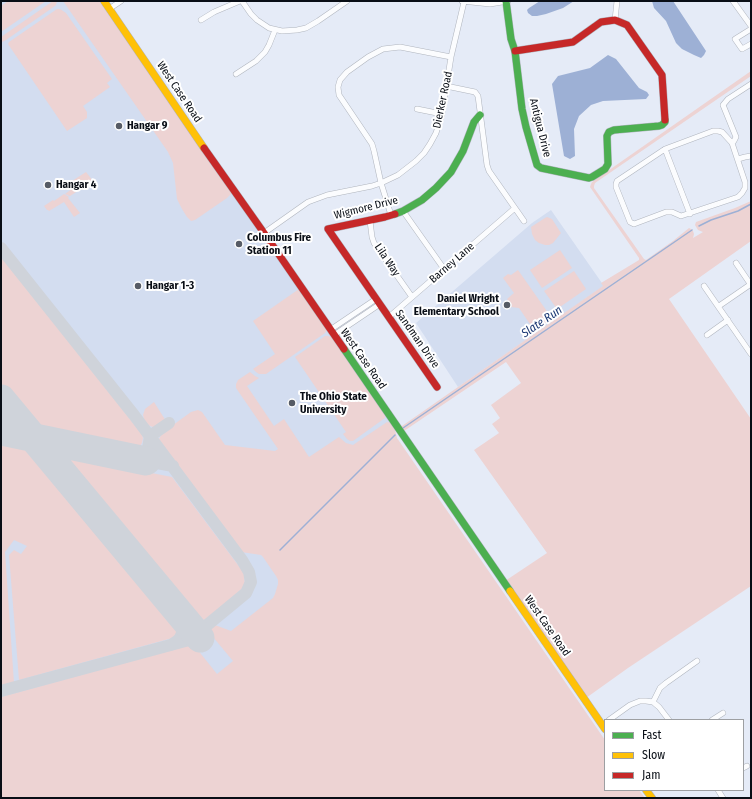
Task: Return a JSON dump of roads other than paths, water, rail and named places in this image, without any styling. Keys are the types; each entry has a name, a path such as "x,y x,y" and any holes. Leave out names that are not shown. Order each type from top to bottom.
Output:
{"street":[{"name":"West Case Road","path":"104,1 216,166 264,233 604,725"},
{"path":"109,9 121,1"},
{"path":"201,20 214,12 241,1 257,20 264,25 275,30 290,31 303,29 318,21 346,1"},
{"name":"Antigua Drive","path":"507,1 511,39 515,51 524,119 537,165 545,170 554,170 589,178 596,176 607,167 607,136 609,132 614,130 659,126 662,125 665,119 662,75 630,28 615,20"},
{"name":"Dierker Road","path":"264,233 308,202 317,198 372,186 398,175 407,169 424,153 436,133 442,114 451,57 463,2 490,4 507,1"},
{"path":"515,51 573,42 601,22 615,20 617,1"},
{"path":"733,1 751,28 735,39 742,50 751,44"},
{"path":"236,74 256,61 265,52 275,30"},
{"path":"391,214 381,183 372,144 341,99 338,91 339,83 342,76 347,72 368,57 383,49 400,47 451,57"},
{"path":"732,143 736,137 723,105 728,99 751,84"},
{"path":"446,86 475,92 478,96 490,171 524,221"},
{"path":"417,109 442,114"},
{"name":"Wigmore Drive","path":"328,229 385,217 403,211 422,200 451,172 463,151 474,122 480,115"},
{"path":"718,131 722,132 732,143 745,182 745,188 738,197 690,214 681,216 672,212 666,212 632,224 616,187 617,181 665,149 707,133 718,131"},
{"path":"665,149 690,214"},
{"path":"738,159 751,156"},
{"name":"Barney Lane","path":"389,317 515,208"},
{"path":"403,211 444,269"},
{"name":"Lila Way","path":"370,221 374,243 412,297"},
{"name":"Sandman Drive","path":"328,229 438,387"},
{"path":"719,306 751,284 736,263"},
{"path":"704,286 751,354"},
{"path":"332,332 378,301"},
{"path":"707,335 728,320"},
{"path":"652,702 660,688 697,661"},
{"path":"610,719 630,705 640,701 652,702 662,710 668,719"},
{"path":"714,719 723,713"}],"water":[{"path":"540,1 574,1 563,8 546,14 532,16 527,10"},
{"path":"652,1 673,1 706,51 701,58 682,49 676,43 666,21 654,8"},
{"path":"608,55 616,59 639,88 647,92 649,95 646,99 603,101 591,105 579,116 574,129 575,156 570,159 564,156 552,84 558,76 590,68"}],"waterway":[{"name":"Slate Run","path":"699,226 711,220 738,211 751,204"},
{"name":"Slate Run","path":"403,428 692,230"},
{"name":"Slate Run","path":"280,550 395,435"}],"place":[{"name":"Hangar 9","path":"119,126"},
{"name":"Hangar 4","path":"48,185"},
{"name":"Columbus Fire Station 11","path":"239,244"},
{"name":"Hangar 1-3","path":"138,286"},
{"name":"Daniel Wright Elementary School","path":"507,305"},
{"name":"The Ohio State University","path":"292,403"}]}
